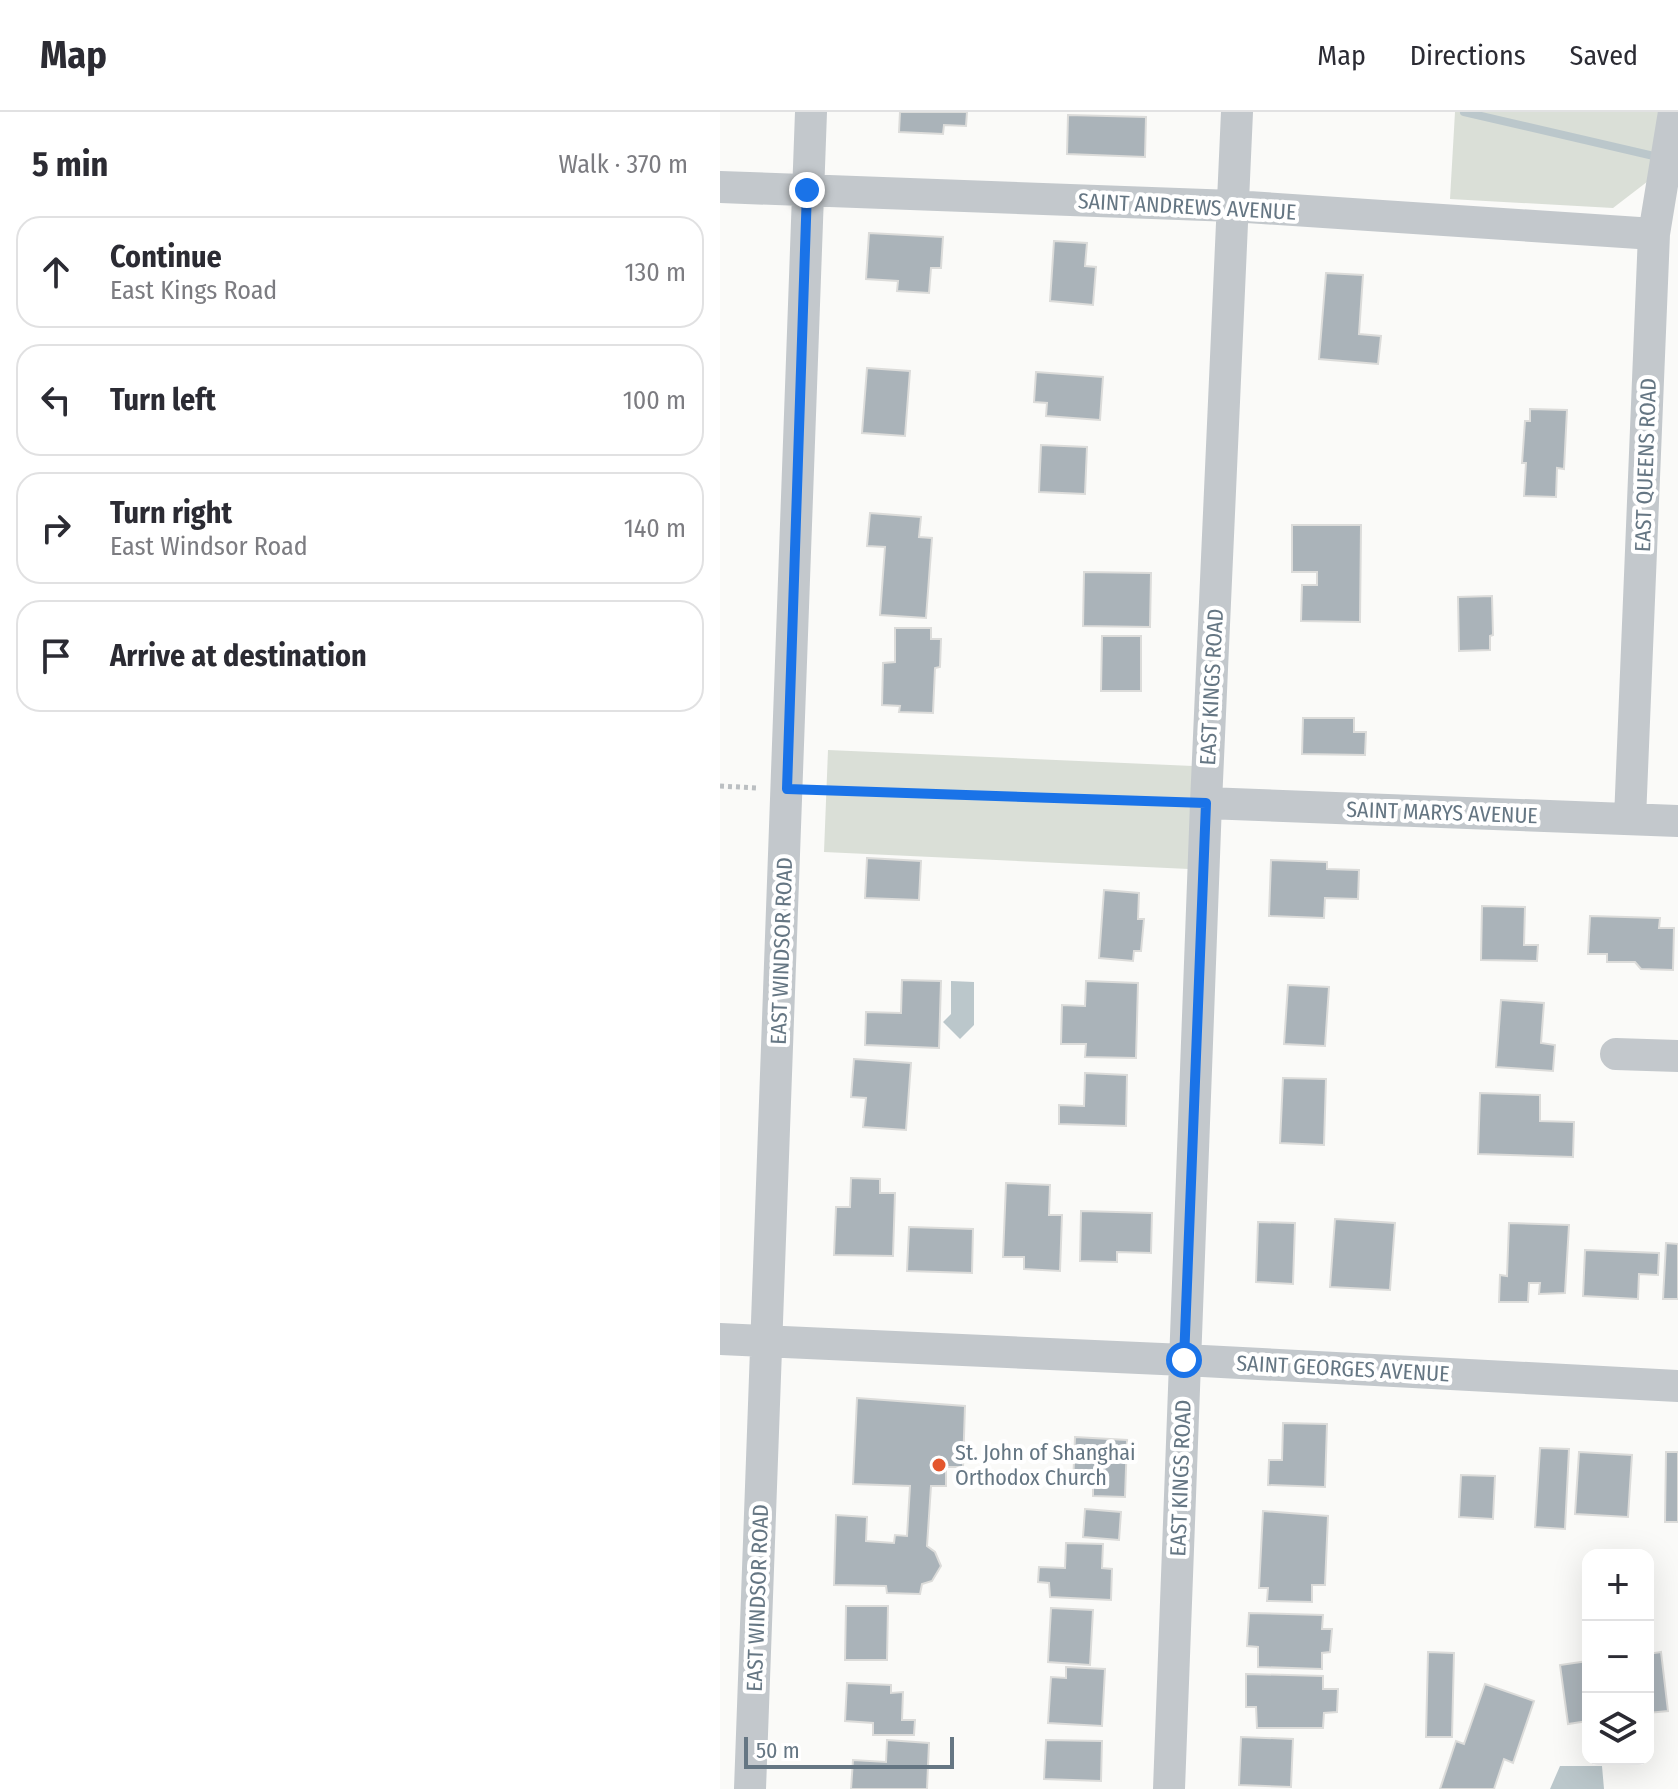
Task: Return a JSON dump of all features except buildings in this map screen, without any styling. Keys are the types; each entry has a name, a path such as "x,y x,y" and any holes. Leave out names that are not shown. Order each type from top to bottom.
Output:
{"street":[{"name":"EAST WINDSOR ROAD","path":"750,1789 811,112"},
{"name":"EAST KINGS ROAD","path":"1169,1789 1206,803 1237,112"},
{"name":"EAST QUEENS ROAD","path":"1630,819 1654,234 1674,112"},
{"name":"SAINT ANDREWS AVENUE","path":"720,187 1233,206 1654,234"},
{"name":"SAINT MARYS AVENUE","path":"1206,803 1678,821"},
{"path":"1616,1054 1678,1056"},
{"name":"SAINT GEORGES AVENUE","path":"720,1339 1678,1386"}],"path":[{"path":"720,786 1206,803"}],"shaded area":[{"path":"1455,112 1658,112 1656,175 1613,208 1450,199"},
{"path":"828,750 1193,766 1189,869 824,852"},
{"path":"951,981 974,982 974,1025 960,1039 943,1022 951,1014"},
{"path":"1560,1766 1602,1766 1604,1789 1550,1789"}],"waterway":[{"path":"1464,112 1658,157"}],"place":[{"name":"St. John of Shanghai Orthodox Church","path":"939,1465"}],"route":[{"path":"807,190 787,789 1206,803 1184,1360"}]}
